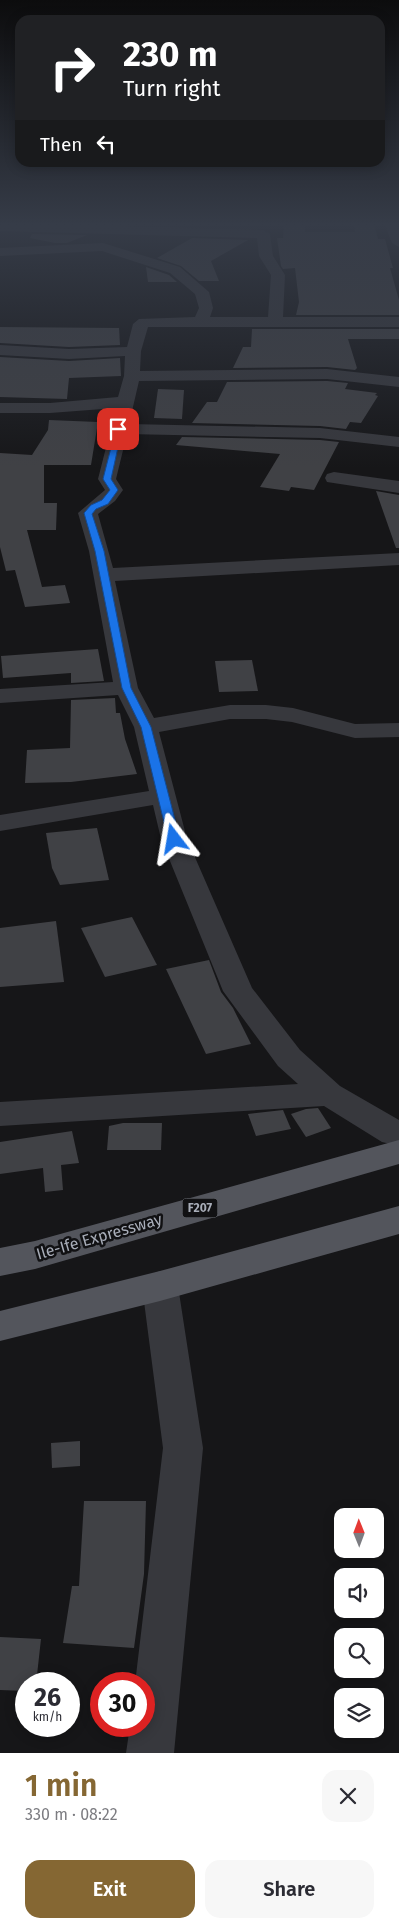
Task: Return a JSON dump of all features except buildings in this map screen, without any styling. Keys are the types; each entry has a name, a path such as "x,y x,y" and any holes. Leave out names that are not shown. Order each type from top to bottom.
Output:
{"main road":[{"name":"Ile-Ife Expressway","path":"0,1262 35,1255 399,1152"},
{"path":"0,1326 160,1286 399,1220"}],"street":[{"path":"201,322 206,308 205,305"},
{"path":"275,322 276,305"},
{"path":"399,322 144,322 141,324 133,351 132,376 107,479 114,490 105,502 94,507 88,513 99,551 126,688 146,727 174,839 238,991 289,1058 329,1094 394,1133 399,1134"},
{"path":"0,350 69,354 133,351"},
{"path":"132,376 327,374 399,382"},
{"path":"0,408 50,408 125,402"},
{"path":"118,429 320,433 399,442"},
{"path":"334,478 399,487"},
{"path":"104,575 399,559"},
{"path":"0,696 126,688"},
{"path":"146,727 230,712 266,712 293,714 355,731 399,730"},
{"path":"0,823 163,796"},
{"path":"0,1114 329,1094"},
{"path":"150,1753 183,1448 160,1286"}],"route":[{"path":"118,429 107,479 114,490 105,502 94,507 88,513 99,551 126,688 146,727 174,839"}]}
